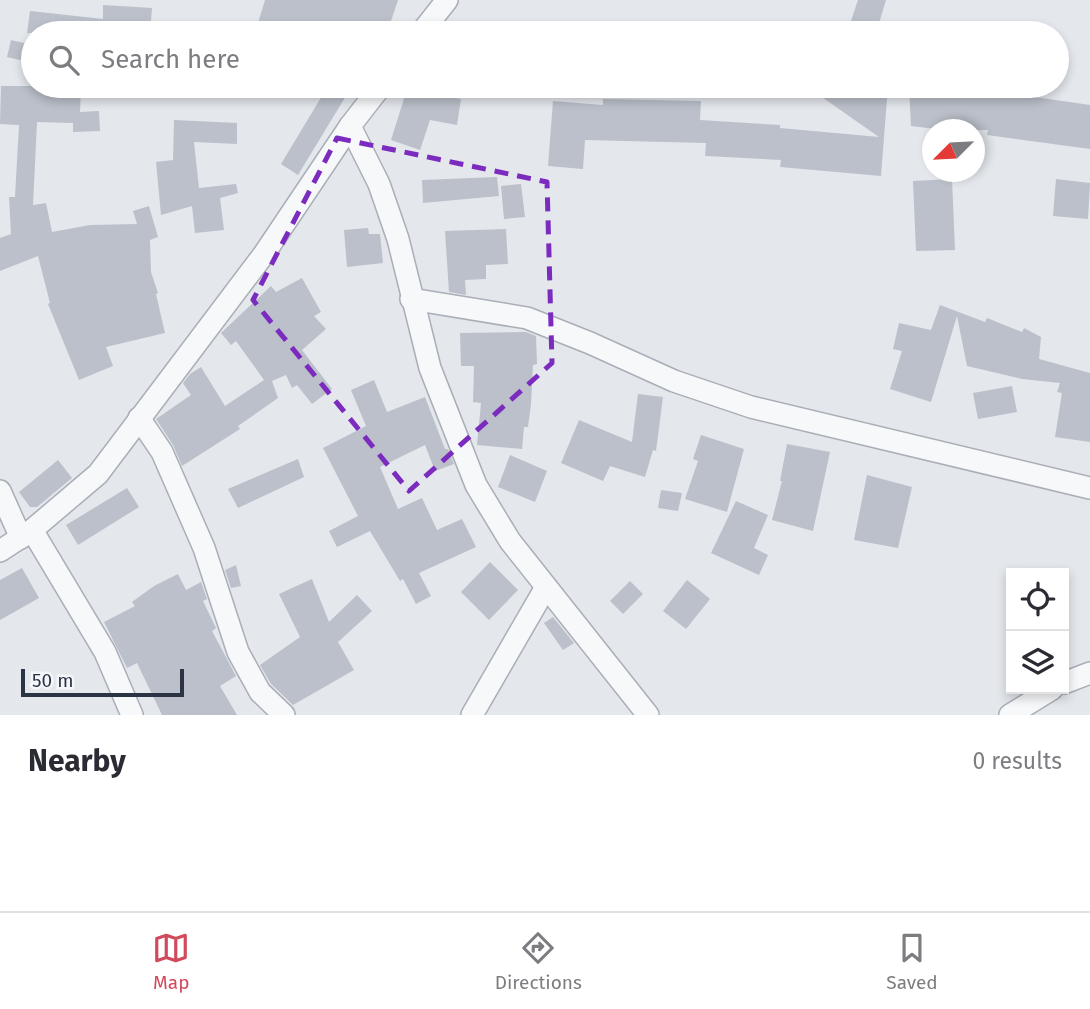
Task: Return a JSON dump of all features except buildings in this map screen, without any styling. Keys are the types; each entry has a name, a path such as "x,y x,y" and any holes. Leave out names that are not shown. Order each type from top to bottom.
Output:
{"street":[{"path":"430,21 447,0"},
{"path":"0,551 27,534 98,474 264,254 372,98"},
{"path":"350,126 379,184 398,239 430,368 475,485 510,541 648,715"},
{"path":"411,299 527,318 674,381 751,407 1090,488"},
{"path":"139,418 162,452 204,548 238,652 260,692 285,715"},
{"path":"0,491 105,652 132,715"},
{"path":"472,715 546,587"},
{"path":"1069,681 1090,673"},
{"path":"1010,715 1044,694"}],"highlighted area":[{"path":"337,138 547,182 552,363 409,491 253,300"}]}
